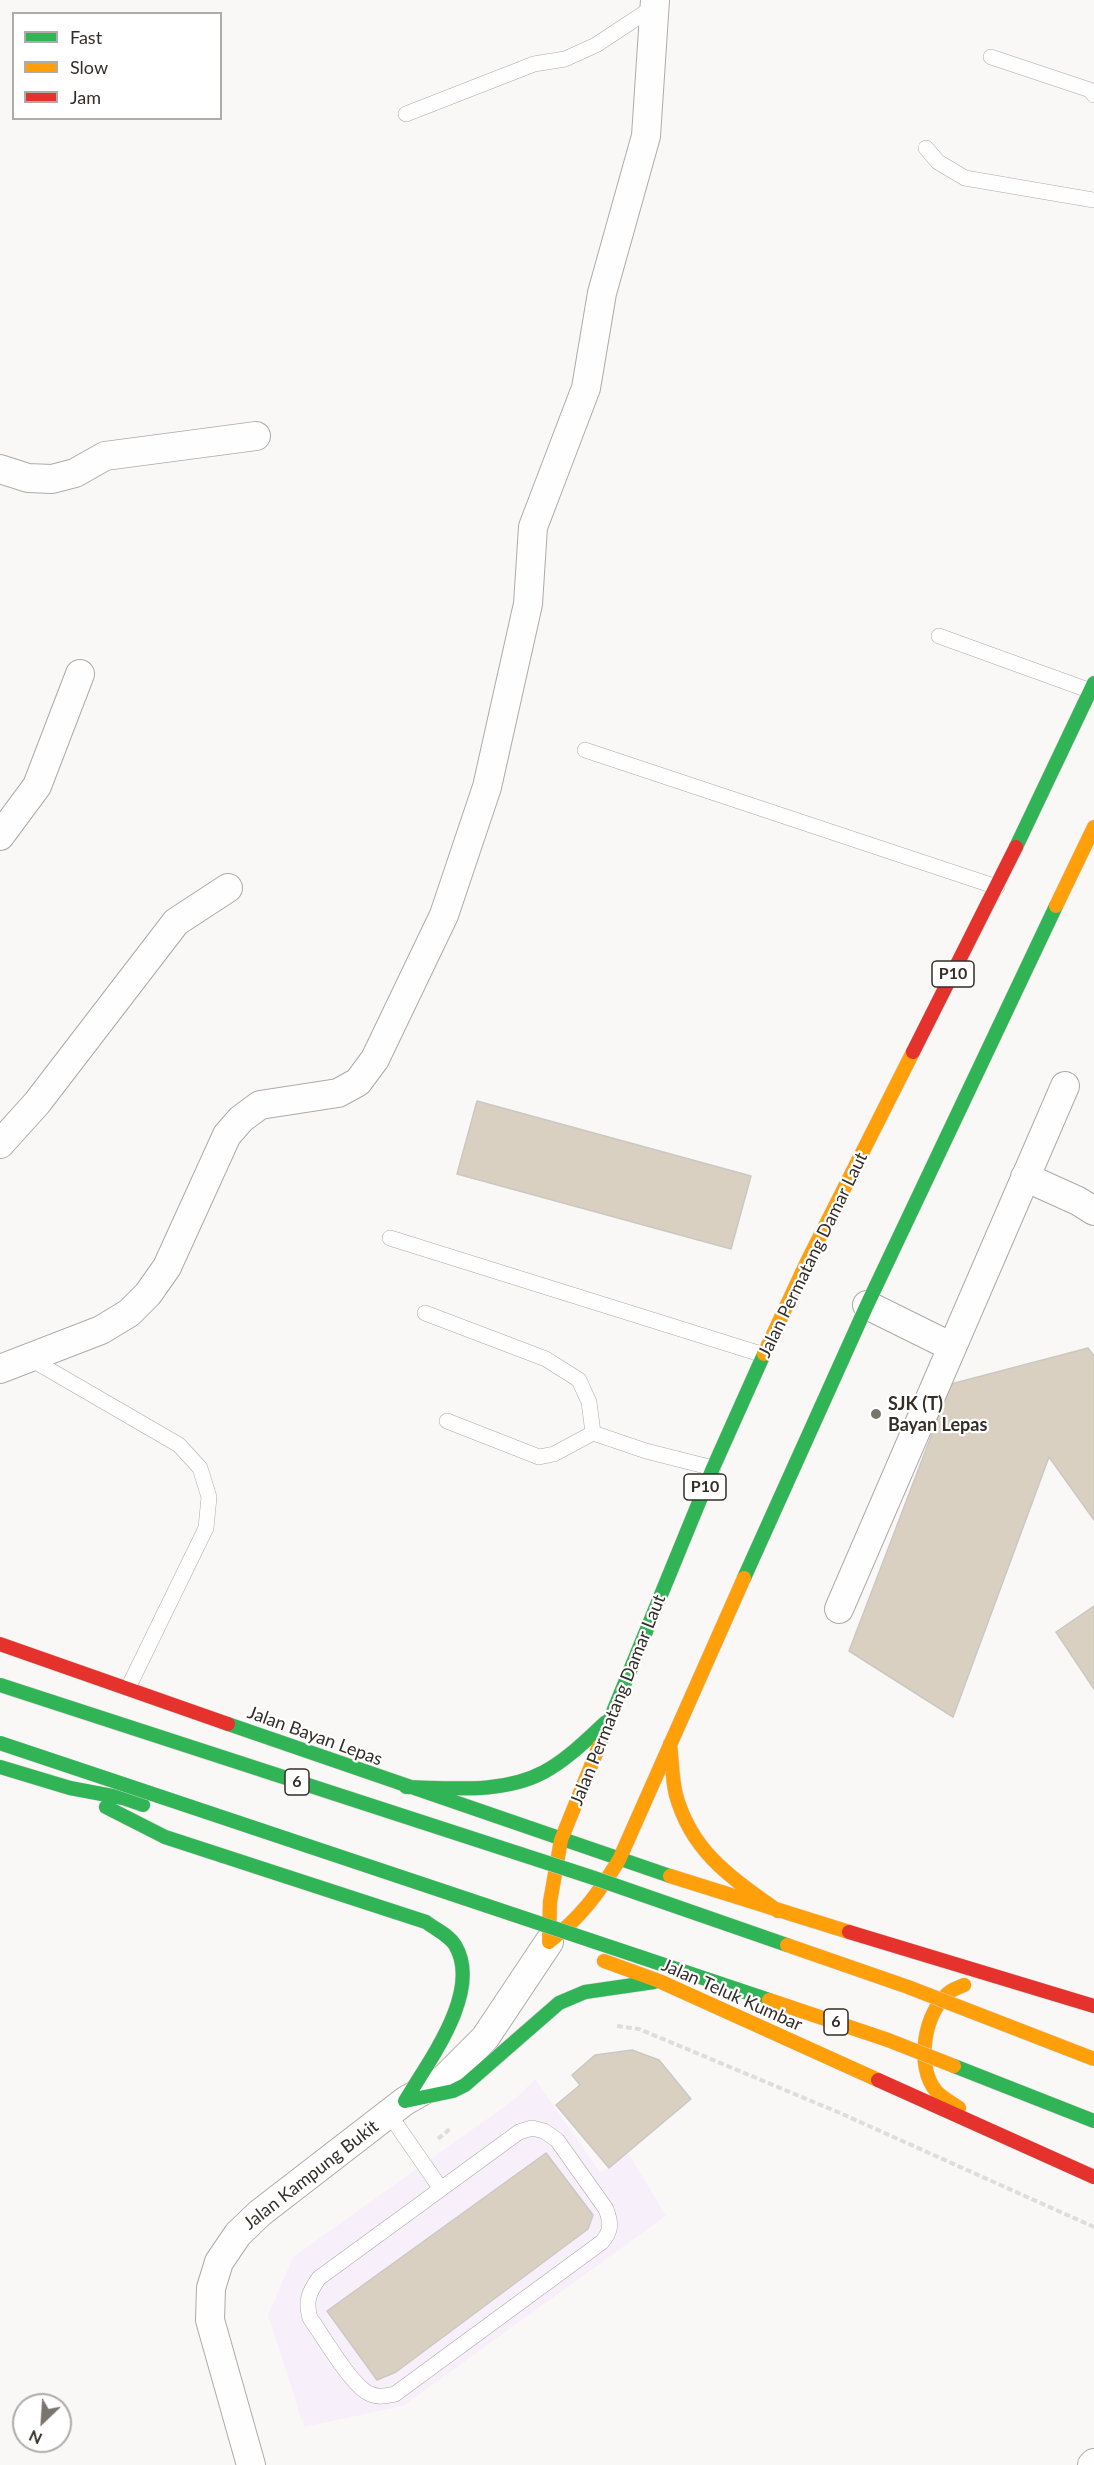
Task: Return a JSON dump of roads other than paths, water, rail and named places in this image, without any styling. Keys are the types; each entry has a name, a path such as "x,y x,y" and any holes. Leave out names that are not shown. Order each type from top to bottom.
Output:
{"main road":[{"name":"Jalan Permatang Damar Laut","path":"561,1840 713,1468 807,1262 997,887 1092,687"},
{"path":"0,1767 70,1788 123,1798 551,1939 576,1921 596,1898 619,1860 867,1305 1094,827"},
{"name":"Jalan Bayan Lepas","path":"0,1644 619,1860"},
{"name":"6","path":"0,1685 594,1878 909,1987 1094,2059"},
{"path":"406,1787 485,1788 522,1782 560,1763 612,1716"},
{"path":"670,1742 675,1793 683,1817 696,1843 717,1866 778,1911"},
{"name":"6","path":"0,1743 551,1939"},
{"path":"70,1788 165,1836 426,1922 455,1945 464,1966 463,1987 446,2032 397,2108"},
{"name":"P10","path":"551,1939 550,1902 561,1840"},
{"path":"619,1860 778,1911 1091,2005"},
{"name":"Jalan Teluk Kumbar","path":"551,1939 888,2040 1094,2121"},
{"name":"Jalan Teluk Kumbar","path":"593,1958 659,1981 1094,2177"},
{"path":"979,2124 936,2090 926,2068 926,2037 934,2012 950,1992 970,1982 1003,1978"},
{"path":"397,2108 453,2091 465,2085 559,2004 585,1992 659,1981"}],"street":[{"path":"0,1369 101,1330 129,1313 148,1294 167,1267 227,1135 241,1119 260,1105 338,1093 358,1082 375,1059 444,915 487,786 528,604 532,526 586,388 602,292 646,136 655,3"},
{"path":"0,469 28,478 52,479 75,472 105,456 256,436"},
{"path":"0,836 37,786 80,674"},
{"path":"0,1144 37,1103 176,922 228,888"},
{"path":"838,1609 1065,1086"},
{"path":"1025,1177 1078,1201 1094,1211"},
{"path":"867,1305 952,1347"},
{"name":"Jalan Kampung Bukit","path":"251,2465 210,2320 211,2288 219,2262 238,2234 260,2213 397,2108 444,2079 485,2038 551,1939"}],"lane":[{"path":"406,114 534,64 565,59 596,45 655,3"},
{"path":"991,57 1090,90 1094,95"},
{"path":"926,148 938,162 965,178 1094,200"},
{"path":"939,636 1092,687"},
{"path":"585,750 997,887"},
{"path":"390,1238 764,1356"},
{"path":"425,1313 546,1359 579,1380 589,1402 593,1433"},
{"path":"29,1358 178,1446 200,1468 209,1497 206,1528 128,1688"},
{"path":"447,1421 539,1457 554,1455 593,1433 646,1451 713,1468"},
{"path":"1091,2005 1094,1988"},
{"path":"397,2108 418,2156 441,2189"},
{"path":"532,2128 544,2131 557,2140 606,2209 610,2221 610,2233 602,2242 395,2394 380,2397 368,2393 356,2383 310,2318 306,2305 308,2293 319,2278 441,2189 519,2132 532,2128"}],"place":[{"name":"SJK (T) Bayan Lepas","path":"876,1414"}]}
